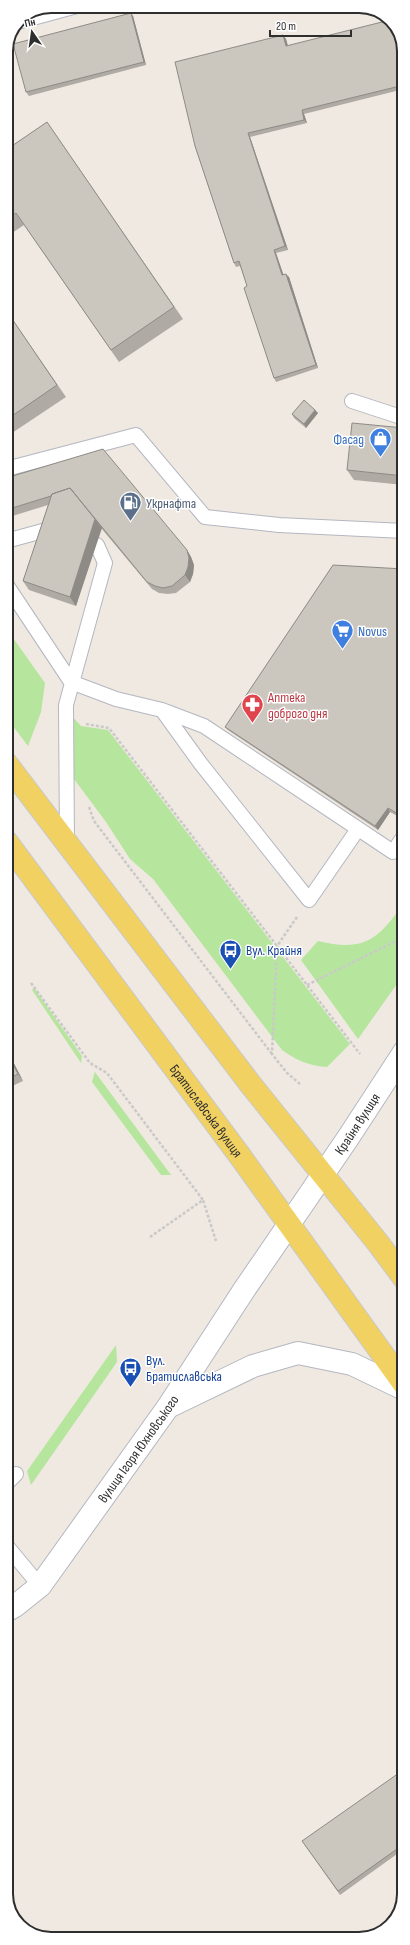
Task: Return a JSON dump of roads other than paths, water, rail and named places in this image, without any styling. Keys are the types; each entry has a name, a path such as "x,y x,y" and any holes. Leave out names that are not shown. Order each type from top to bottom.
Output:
{"main road":[{"path":"13,772 265,1103 397,1269"},
{"name":"Братиславська вулиця","path":"13,850 290,1224 397,1374"}],"street":[{"name":"Крайня вулиця","path":"323,1174 397,1063"},
{"name":"вулиця Ігоря Юхновського","path":"13,1607 40,1586 168,1407 244,1290 323,1174"},
{"path":"168,1407 253,1366 298,1353 352,1364 397,1386"}],"lane":[{"path":"32,18 51,13"},
{"path":"352,401 397,416"},
{"path":"13,467 136,435 205,517 279,525 397,531"},
{"path":"13,539 50,529"},
{"path":"67,844 66,705 105,563 97,545"},
{"path":"13,594 72,682 116,699 162,710 204,726 393,852 397,846"},
{"path":"162,710 201,764 309,900 358,829"},
{"path":"13,1477 16,1474"},
{"path":"13,1553 40,1586"}],"place":[{"name":"Фасад","path":"380,458"},
{"name":"Укрнафта","path":"131,522"},
{"name":"Novus","path":"342,650"},
{"name":"Аптека доброго дня","path":"252,724"},
{"name":"Вул. Крайня","path":"230,970"},
{"name":"Вул. Братиславська","path":"130,1388"}]}
